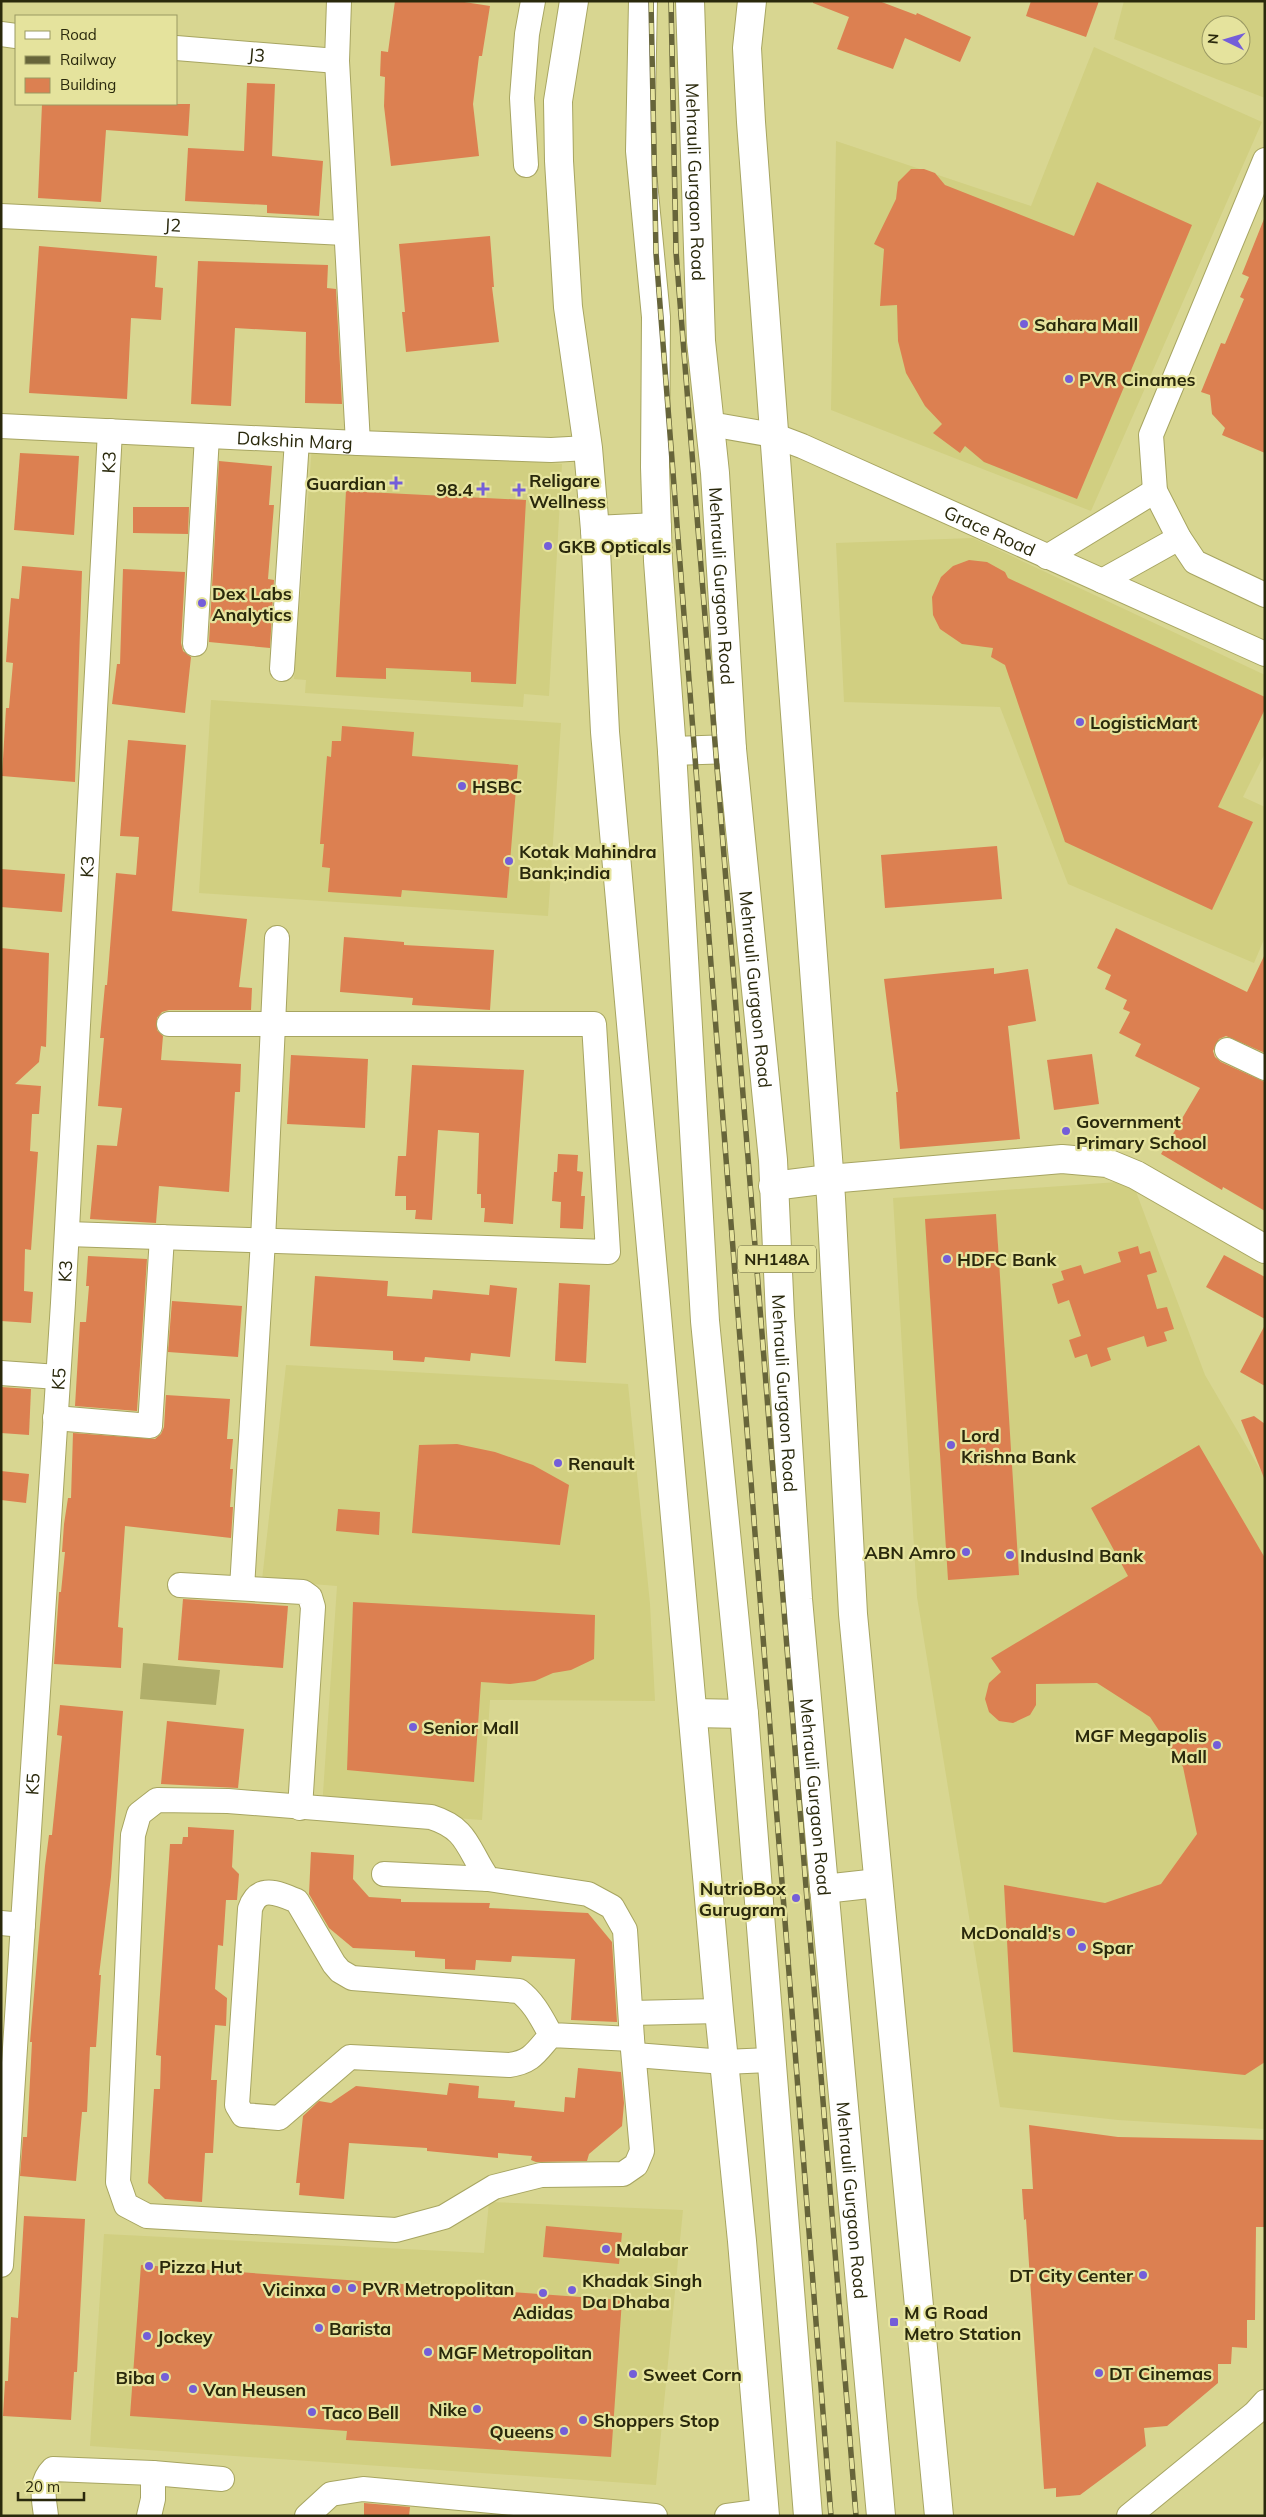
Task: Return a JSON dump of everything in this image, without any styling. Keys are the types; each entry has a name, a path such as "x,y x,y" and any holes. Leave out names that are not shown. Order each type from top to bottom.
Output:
{"main road":[{"path":"574,1 558,101 559,162 568,307 588,448 595,530 605,732 724,2062 742,2241 764,2513"},
{"path":"644,1 640,151 656,317 655,467 657,527 705,1321 744,1714 808,2516"},
{"name":"Mehrauli Gurgaon Road","path":"690,1 701,341 710,424 732,749 773,1160 798,1600 881,2516"},
{"path":"752,1 747,48 750,113 829,1179 853,1614 939,2516"},
{"path":"595,530 657,527"},
{"path":"672,751 732,749"},
{"path":"773,1186 829,1179 1062,1159 1107,1163 1136,1175 1265,1250"},
{"path":"693,1712 744,1714"},
{"path":"824,1889 878,1883"}],"street":[{"path":"339,1 337,61 358,443"},
{"path":"526,165 522,98 527,34 533,1"},
{"path":"1,34 15,36"},
{"name":"J3","path":"178,48 337,61"},
{"path":"1265,160 1152,430 1155,491 1179,538 1195,562 1265,595"},
{"name":"J2","path":"1,216 345,233"},
{"name":"Grace Road","path":"710,424 773,435 802,446 1265,654"},
{"name":"Dakshin Marg","path":"1,426 358,443 551,450 588,448"},
{"name":"K3","path":"63,1303 110,431"},
{"path":"195,644 207,436"},
{"path":"282,669 297,440"},
{"path":"1047,557 1155,491"},
{"path":"1102,581 1179,538"},
{"path":"242,1588 263,1240 277,938"},
{"path":"67,1234 608,1252 594,1024 169,1024"},
{"path":"1227,1050 1265,1068"},
{"path":"56,1418 150,1426 162,1237"},
{"name":"K5","path":"1,2265 12,1924 56,1418 63,1303"},
{"path":"1,1373 58,1377"},
{"path":"180,1585 304,1592 310,1597 313,1607 300,1808"},
{"path":"384,1874 488,1879 588,1894 612,1907 626,1930 642,2151 636,2165 623,2174 540,2175 494,2187 444,2217 396,2230 147,2216 126,2206 118,2182 133,1835 139,1814 157,1800 228,1801 430,1817 448,1823 461,1832 488,1879"},
{"path":"271,1893 297,1901 334,1964 340,1971 352,1978 519,1991 528,1998 538,2011 550,2035 533,2056 523,2063 509,2065 350,2057 279,2118 243,2115 237,2105 250,1909 253,1901 258,1895 271,1893"},
{"path":"631,2013 720,2011"},
{"path":"550,2035 724,2062 772,2060"},
{"path":"1128,2516 1255,2413 1265,2402"},
{"path":"46,2516 43,2488 46,2476 53,2469 153,2473 222,2479"},
{"path":"149,2516 153,2473"},
{"path":"307,2516 331,2494 363,2489 655,2516"},
{"path":"727,2516 764,2513"}],"shaded area":[{"path":"1124,1 1265,1 1265,98 1114,39"},
{"name":"Sahara Mall","path":"1094,47 1262,122 1091,511 831,410 836,141 1031,206"},
{"path":"312,446 562,464 549,696 524,694 523,707 305,693 306,680 294,679"},
{"path":"973,538 1265,675 1265,753 1243,797 1265,807 1265,937 1254,963 1068,884 1000,707 844,702 836,543"},
{"path":"211,700 561,723 548,916 199,893"},
{"path":"1132,1181 1205,1375 1265,1478 1265,2129 1118,2120 1000,2107 917,1597 893,1198"},
{"path":"286,1365 628,1384 650,1604 655,1701 490,1700 482,1820 322,1808 337,1586 262,1580"},
{"path":"143,1663 220,1670 216,1705 140,1699"},
{"path":"489,2202 683,2210 656,2485 90,2446 104,2234 484,2253"}],"building":[{"path":"395,1 458,1 490,6 482,56 479,56 473,104 479,156 391,166 384,106 385,77 380,76 381,51 388,52"},
{"path":"813,1 879,1 916,15 917,13 971,37 960,62 905,38 893,69 837,49 849,17 813,3"},
{"path":"1031,1 1099,1 1086,37 1026,16"},
{"path":"247,83 275,84 272,156 323,161 319,216 267,213 267,205 185,201 188,148 244,151"},
{"path":"190,104 188,136 106,130 101,202 38,198 42,105"},
{"name":"Sahara Mall","path":"911,169 924,169 935,173 945,185 1074,236 1097,182 1192,225 1077,499 984,462 965,446 960,453 933,433 942,424 925,406 906,373 898,341 897,305 880,306 884,249 874,244 896,199 898,182"},
{"path":"1264,219 1265,453 1222,435 1225,428 1212,414 1210,395 1201,392 1221,343 1225,344 1244,299 1240,297 1249,277 1242,274"},
{"path":"490,236 494,287 492,287 499,342 406,352 402,312 405,312 399,244"},
{"path":"39,246 157,256 155,287 163,288 161,320 131,318 127,399 29,393"},
{"path":"198,261 328,265 327,288 336,289 342,404 305,403 306,332 235,328 231,406 191,404"},
{"path":"20,453 79,456 74,535 14,530"},
{"path":"219,461 272,466 269,505 274,505 268,579 274,580 270,648 209,642"},
{"path":"346,491 526,500 516,684 471,682 471,672 386,668 386,679 336,677"},
{"path":"133,507 189,507 188,534 133,533"},
{"path":"969,560 987,562 1005,572 1008,578 1265,697 1265,709 1218,807 1253,822 1212,910 1065,842 1005,665 991,657 993,648 962,644 940,629 933,615 932,597 941,577 953,566"},
{"path":"22,566 82,571 75,782 2,776 6,708 9,708 13,663 6,662 11,598 19,599"},
{"path":"123,569 185,572 181,643 183,651 191,657 185,713 112,704 117,664 120,664"},
{"path":"342,726 414,732 412,756 518,765 507,898 402,890 401,897 328,892 330,868 322,867 324,844 320,844 327,756 331,757 332,741 341,741"},
{"path":"128,740 186,745 172,911 247,919 239,987 252,988 251,1010 169,1010 162,1012 157,1018 157,1030 163,1036 161,1060 241,1064 240,1092 235,1092 229,1192 159,1186 156,1223 90,1219 97,1145 117,1146 122,1108 98,1106 104,1038 100,1038 105,985 107,985 116,873 136,875 139,837 120,836"},
{"path":"997,846 1002,899 885,908 881,855"},
{"path":"1,869 65,874 62,912 1,907"},
{"path":"1116,928 1247,992 1265,954 1265,1053 1226,1036 1219,1039 1213,1051 1215,1057 1221,1062 1265,1082 1265,1211 1223,1187 1222,1190 1161,1154 1200,1088 1135,1056 1141,1044 1119,1033 1130,1012 1123,1009 1127,1000 1105,989 1111,975 1097,968"},
{"path":"344,937 404,942 404,945 494,950 490,1010 412,1005 413,998 340,992"},
{"path":"1,948 49,953 46,1047 41,1046 39,1062 15,1084 41,1086 39,1114 32,1114 30,1151 38,1152 31,1250 25,1249 24,1291 33,1292 31,1323 1,1321"},
{"path":"994,968 994,974 1028,969 1036,1021 1008,1026 1020,1139 900,1149 896,1092 898,1092 884,979"},
{"path":"1092,1054 1099,1104 1054,1110 1047,1060"},
{"path":"291,1055 368,1059 365,1128 287,1124"},
{"path":"412,1065 524,1070 513,1224 484,1222 485,1208 481,1208 481,1194 477,1194 479,1133 438,1130 432,1220 415,1219 416,1210 406,1210 406,1196 395,1196 398,1156 406,1156"},
{"path":"558,1154 578,1155 577,1171 583,1172 581,1196 585,1196 583,1229 560,1228 561,1202 552,1201 554,1172 557,1172"},
{"path":"996,1214 1019,1575 948,1580 925,1219"},
{"path":"1138,1246 1140,1254 1150,1251 1157,1272 1147,1275 1157,1309 1167,1307 1174,1329 1164,1332 1167,1341 1147,1347 1144,1336 1107,1348 1111,1360 1091,1367 1087,1354 1075,1358 1069,1340 1081,1336 1069,1300 1058,1304 1052,1284 1064,1280 1061,1271 1081,1265 1084,1274 1121,1262 1118,1252"},
{"path":"1224,1255 1265,1277 1265,1319 1206,1287"},
{"path":"88,1256 147,1259 137,1411 75,1406 80,1322 86,1322 89,1286 86,1286"},
{"path":"315,1276 388,1281 387,1296 432,1299 433,1290 489,1295 490,1285 517,1288 510,1357 471,1353 470,1361 425,1357 424,1362 393,1360 393,1351 310,1346"},
{"path":"559,1283 590,1285 586,1363 555,1361"},
{"path":"172,1301 242,1306 238,1357 168,1352"},
{"path":"1265,1325 1265,1386 1240,1372"},
{"path":"1,1387 31,1389 29,1435 1,1433"},
{"path":"166,1395 230,1399 227,1439 233,1439 230,1469 233,1469 230,1507 233,1507 231,1538 125,1526 118,1627 123,1628 121,1668 54,1664 59,1592 61,1592 65,1552 62,1552 64,1524 68,1498 71,1498 73,1433 155,1439 161,1434 164,1427"},
{"path":"1254,1416 1265,1424 1264,1478 1241,1420"},
{"path":"457,1444 495,1452 533,1465 569,1485 560,1545 412,1533 419,1445"},
{"name":"MGF Megapolis Mall","path":"1199,1445 1265,1558 1265,2062 1245,2075 1013,2052 1004,1885 1105,1903 1161,1884 1197,1834 1183,1767 1150,1717 1097,1683 1036,1684 1036,1705 1030,1715 1013,1723 999,1721 989,1712 985,1699 989,1683 1001,1672 991,1658 1128,1576 1091,1508"},
{"path":"1,1471 29,1474 26,1503 1,1500"},
{"path":"338,1509 380,1512 379,1535 336,1531"},
{"path":"183,1599 288,1606 283,1668 178,1660"},
{"name":"Senior Mall","path":"353,1602 595,1615 594,1659 571,1670 553,1673 535,1681 510,1684 481,1682 474,1782 347,1770"},
{"path":"60,1705 123,1711 111,1877 99,1975 101,1975 96,2047 90,2047 87,2112 82,2112 76,2181 20,2176 23,2137 27,2137 32,2042 30,2042 45,1866 49,1835 52,1835 62,1736 57,1735"},
{"path":"167,1721 244,1729 238,1788 161,1784"},
{"path":"188,1827 234,1830 232,1867 239,1874 237,1900 226,1900 223,1946 218,1945 215,1989 227,1998 226,2026 215,2025 211,2080 217,2080 213,2153 205,2153 202,2202 165,2199 148,2183 154,2089 160,2089 161,2056 156,2055 170,1844 182,1844 183,1837 188,1837"},
{"path":"311,1852 354,1855 353,1879 369,1897 401,1899 401,1902 490,1903 489,1908 588,1913 612,1942 617,2022 571,2020 575,1959 512,1956 511,1962 476,1960 475,1970 445,1969 445,1959 415,1957 415,1951 353,1948 329,1928 309,1894"},
{"path":"578,2068 621,2072 624,2103 622,2126 589,2154 587,2161 536,2162 531,2160 532,2156 498,2153 498,2158 427,2151 427,2148 349,2143 344,2199 299,2195 300,2183 296,2183 303,2116 319,2101 331,2103 356,2086 447,2095 449,2083 479,2086 478,2098 515,2101 514,2107 564,2112 565,2097 575,2098"},
{"name":"DT City Center","path":"1029,2125 1118,2137 1265,2140 1265,2227 1256,2227 1255,2320 1247,2320 1247,2348 1232,2347 1231,2364 1218,2364 1218,2383 1167,2426 1144,2428 1146,2446 1080,2495 1056,2497 1056,2488 1044,2489 1026,2219 1024,2220 1022,2189 1033,2189"},
{"path":"24,2216 85,2219 77,2372 74,2372 71,2420 3,2416 5,2381 8,2381 11,2317 18,2318"},
{"path":"546,2226 622,2233 619,2264 543,2257"},
{"path":"141,2265 622,2300 611,2457 346,2440 347,2431 130,2416"},
{"path":"364,2503 410,2507 409,2516 364,2516"}],"railway":[{"path":"651,1 656,253 831,2516"},
{"path":"671,1 676,252 856,2516"}],"place":[{"name":"Sahara Mall","path":"1024,324"},
{"name":"PVR Cinames","path":"1069,379"},
{"name":"Guardian","path":"396,483"},
{"name":"98.4","path":"483,489"},
{"name":"Religare Wellness","path":"519,490"},
{"name":"GKB Opticals","path":"548,546"},
{"name":"Dex Labs Analytics","path":"202,603"},
{"name":"LogisticMart","path":"1080,722"},
{"name":"HSBC","path":"462,786"},
{"name":"Kotak Mahindra Bank;india","path":"509,861"},
{"name":"Government Primary School","path":"1066,1131"},
{"name":"HDFC Bank","path":"947,1259"},
{"name":"Lord Krishna Bank","path":"951,1445"},
{"name":"Renault","path":"558,1463"},
{"name":"ABN Amro","path":"966,1552"},
{"name":"IndusInd Bank","path":"1010,1555"},
{"name":"Senior Mall","path":"413,1727"},
{"name":"MGF Megapolis Mall","path":"1217,1745"},
{"name":"NutrioBox Gurugram","path":"796,1898"},
{"name":"McDonald's","path":"1071,1932"},
{"name":"Spar","path":"1082,1947"},
{"name":"Malabar","path":"606,2249"},
{"name":"Pizza Hut","path":"149,2266"},
{"name":"DT City Center","path":"1143,2275"},
{"name":"PVR Metropolitan","path":"352,2288"},
{"name":"Vicinxa","path":"336,2289"},
{"name":"Khadak Singh Da Dhaba","path":"572,2290"},
{"name":"Adidas","path":"543,2293"},
{"name":"M G Road Metro Station","path":"894,2322"},
{"name":"Barista","path":"319,2328"},
{"name":"Jockey","path":"147,2336"},
{"name":"MGF Metropolitan","path":"428,2352"},
{"name":"DT Cinemas","path":"1099,2373"},
{"name":"Sweet Corn","path":"633,2374"},
{"name":"Biba","path":"165,2377"},
{"name":"Van Heusen","path":"193,2389"},
{"name":"Nike","path":"477,2409"},
{"name":"Taco Bell","path":"312,2412"},
{"name":"Shoppers Stop","path":"583,2420"},
{"name":"Queens","path":"564,2431"}]}
